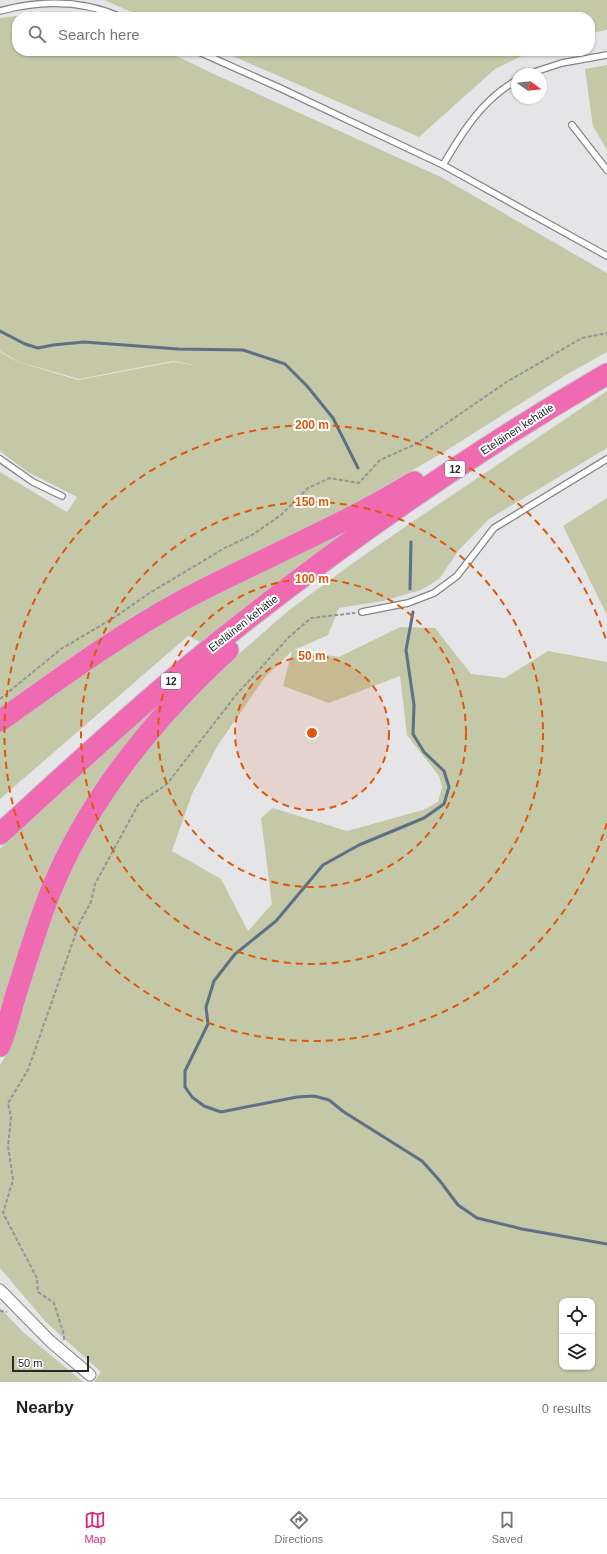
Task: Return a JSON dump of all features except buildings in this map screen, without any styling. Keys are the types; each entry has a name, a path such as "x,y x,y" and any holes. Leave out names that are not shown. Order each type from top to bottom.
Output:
{"highway":[{"name":"Eteläinen kehätie","path":"0,834 85,756 180,674 285,590 352,540 464,463 607,374"},
{"path":"0,721 105,647 184,600 340,523 393,494 483,440 560,402"},
{"path":"0,1046 27,960 51,892 83,826 108,786 145,738 182,696 221,656 352,540"}],"street":[{"path":"0,1290 22,1314 64,1354 90,1375"}],"lane":[{"path":"0,10 22,4 66,2 110,12"},
{"path":"547,68 562,63 607,55"},
{"path":"208,56 280,88 443,165 607,256"},
{"path":"443,165 463,131 481,108 504,87 511,83"},
{"path":"572,125 607,170"},
{"path":"0,459 33,482 62,496"},
{"path":"362,612 408,603 434,593 457,576 494,528 607,459"}],"path":[{"path":"0,699 61,649 115,617 148,594 223,549 252,535 281,516 308,488 330,478 359,483 380,460 418,443 505,383 582,338 607,333"},
{"path":"64,1354 64,1335 54,1303 38,1292 37,1278 3,1212 13,1180 8,1146 12,1116 8,1103 28,1070 79,924 91,902 95,884 139,803 167,784 236,695 289,637 311,618 362,612"}],"green space":[{"path":"104,0 607,0 607,30 595,32 595,12 132,12"},
{"path":"12,16 12,56 176,56 443,178 607,273 607,352 564,376 444,452 360,500 132,616 0,708 0,472 67,512 77,497 26,471 0,451 0,352 18,362 78,380 173,362 199,366 173,361 79,379 19,362 0,351 0,18"},
{"path":"233,56 522,56 495,69 419,137"},
{"path":"607,65 607,150 593,126 585,69"},
{"path":"607,391 607,448 489,519 459,550 439,579 421,590 383,601 339,608 328,635 294,650 339,657 400,627 435,628 471,674 505,678 548,651 607,662 607,1382 94,1382 101,1372 45,1321 0,1268 0,1065 7,1053 47,925 86,834 145,749 214,676 288,611 346,568","holes":["292,651 283,686 329,703 400,676 407,735 439,776 442,787 438,802 423,810 347,831 273,808 261,818 272,904 248,931 221,879 172,851 192,794 218,745 265,677"]},
{"path":"607,498 607,615 563,526"},
{"path":"347,530 202,643 188,636 0,799 0,730 133,637 195,602"},
{"path":"167,698 94,798 0,1026 0,849 70,783"},
{"path":"0,1308 23,1332 83,1382 0,1382"}],"waterway":[{"path":"0,331 25,344 38,348 84,342 178,349 243,350 285,364 307,386 333,418 358,468"},
{"path":"410,589 411,542"},
{"path":"413,612 406,650 414,705 413,734 424,752 444,771 449,787 444,804 424,818 359,845 323,865 276,921 235,954 214,981 206,1007 208,1024 185,1071 185,1087 192,1097 204,1106 221,1112 297,1097 314,1096 329,1100 344,1112 422,1161 440,1181 458,1205 477,1218 522,1229 607,1244"}]}
